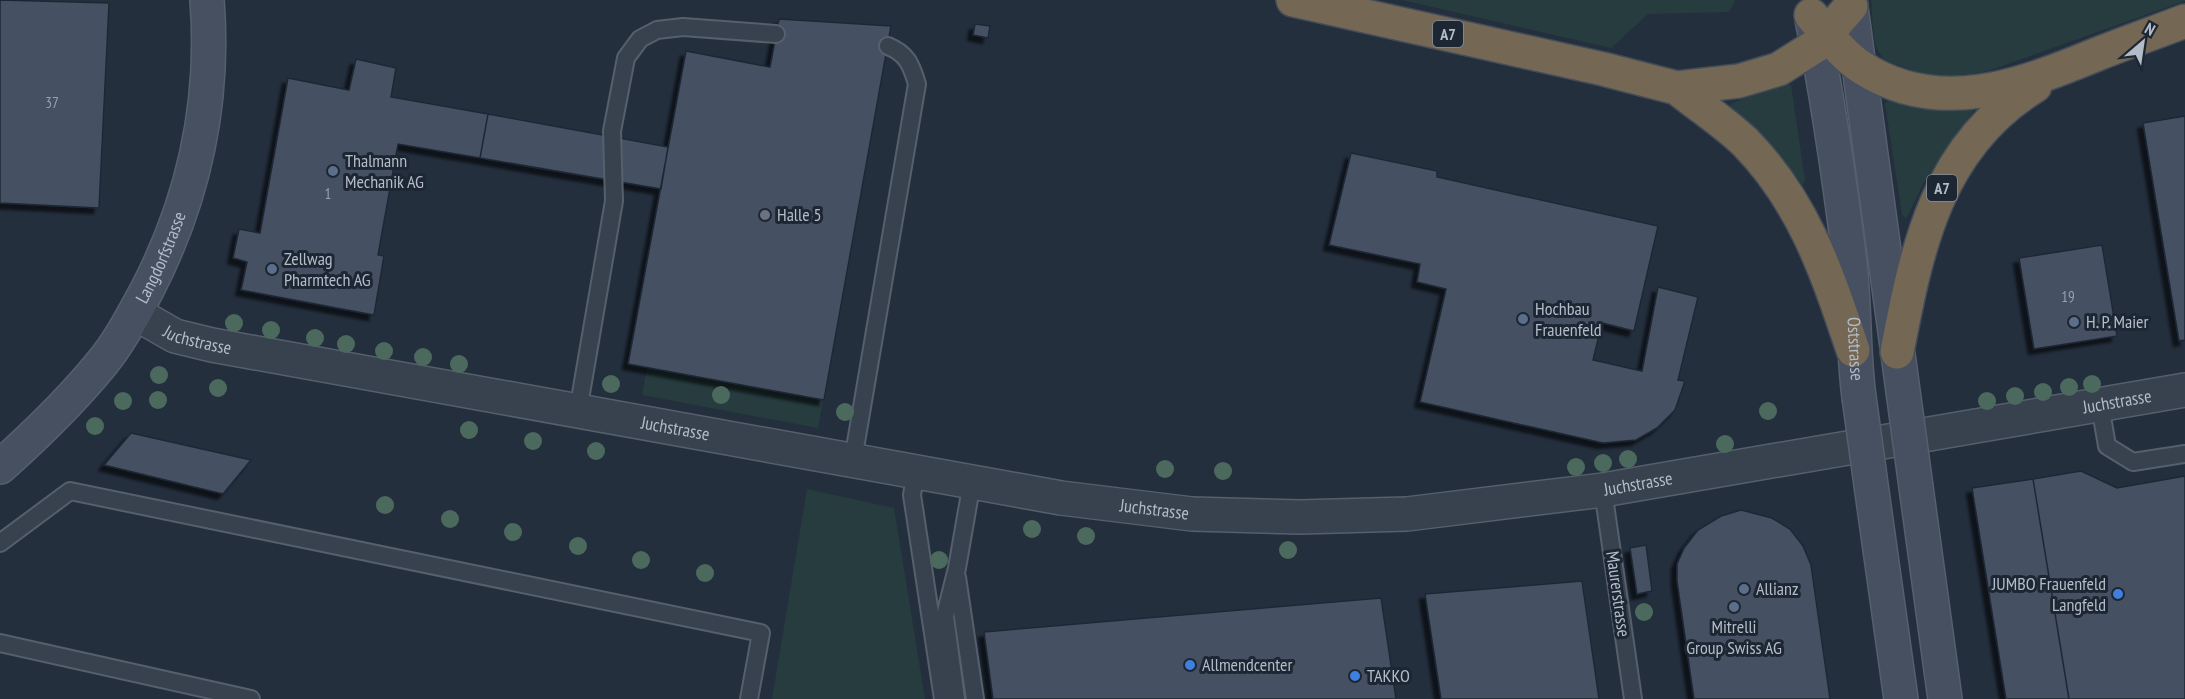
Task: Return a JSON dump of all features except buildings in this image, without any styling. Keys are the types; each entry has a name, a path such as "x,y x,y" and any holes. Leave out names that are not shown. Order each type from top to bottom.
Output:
{"highway":[{"name":"A7","path":"1293,0 1677,88 1739,81 1779,69 1816,24 1850,3"},
{"name":"A7","path":"1816,24 1859,66 1882,79 1901,86 1947,95 2002,88 2062,70 2185,21"},
{"name":"A7","path":"1897,352 1924,231 1945,183 1974,141 2006,107 2062,70"},
{"name":"A7","path":"1677,88 1743,141 1771,172 1795,206 1818,250 1853,350"}],"main road":[{"name":"Langdorfstrasse","path":"0,467 44,428 104,362 135,313 162,261 184,204 201,142 210,40 207,0"},
{"path":"1850,3 1945,699"},
{"name":"Oststrasse","path":"1816,24 1850,267 1853,350 1901,699"}],"street":[{"name":"Juchstrasse","path":"135,313 175,336 212,345 1061,498 1192,514 1300,517 1407,513 1603,490 2185,390"}],"lane":[{"path":"578,411 614,201 612,131 626,58 640,39 657,30 683,27 777,34"},
{"path":"853,460 917,84 910,61 901,51 888,46"},
{"path":"2100,405 2107,446 2133,462 2185,454"},
{"path":"916,471 912,495 943,699"},
{"path":"956,699 945,616 957,568 972,482"},
{"name":"Maurerstrasse","path":"1603,490 1633,699"},
{"path":"0,543 70,491 761,633 749,699"},
{"path":"957,568 975,699"},
{"path":"0,643 251,699"}],"green space":[{"path":"1402,0 1735,0 1729,12 1648,14 1611,48"},
{"path":"1871,0 2185,1 1988,71 1944,75 1912,70 1887,61 1883,57 1878,50 1874,36"},
{"path":"1785,84 1791,85 1805,180 1803,185 1776,152 1730,106 1732,103"},
{"path":"1889,100 1912,106 1974,111 1924,182 1906,219 1902,214 1885,104"},
{"path":"647,369 823,401 818,428 642,395"},
{"path":"807,489 894,508 925,699 772,699"}],"place":[{"name":"Thalmann Mechanik AG","path":"333,171"},
{"name":"Halle 5","path":"765,215"},
{"name":"Zellwag Pharmtech AG","path":"272,269"},
{"name":"Hochbau Frauenfeld","path":"1523,319"},
{"name":"H. P. Maier","path":"2074,322"},
{"name":"Allianz","path":"1744,589"},
{"name":"JUMBO Frauenfeld Langfeld","path":"2118,594"},
{"name":"Mitrelli Group Swiss AG","path":"1734,607"},
{"name":"Allmendcenter","path":"1190,665"},
{"name":"TAKKO","path":"1355,676"}]}
